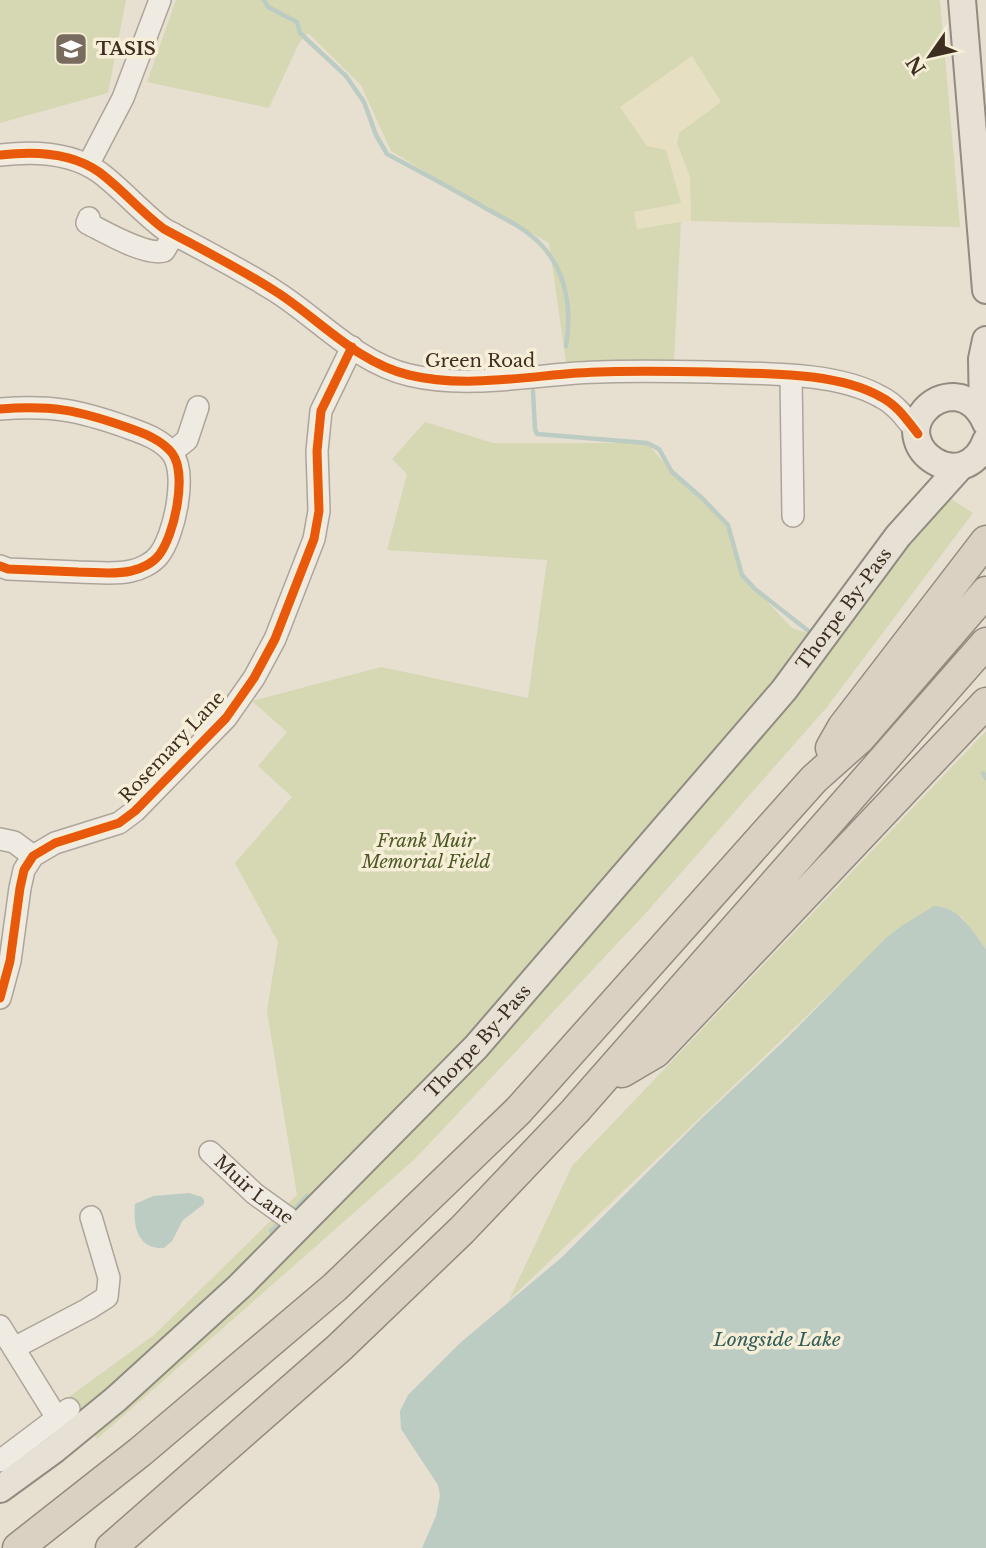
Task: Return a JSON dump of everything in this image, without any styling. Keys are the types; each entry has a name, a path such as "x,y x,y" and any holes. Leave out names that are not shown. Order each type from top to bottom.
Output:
{"highway":[{"path":"814,779 844,727 986,541"},
{"path":"18,1548 140,1452 335,1287 518,1111 814,779 860,738 986,592"},
{"path":"111,1548 339,1348 462,1230 597,1086 986,643"},
{"path":"597,1086 656,1052 986,703"}],"main road":[{"path":"962,0 986,290"},
{"path":"939,402 960,388 984,349"},
{"path":"984,349 984,419"},
{"path":"939,402 958,397 971,402 984,419"},
{"name":"Thorpe By-Pass","path":"0,1489 55,1449 116,1399 240,1286 476,1047 589,919 784,690 898,536 917,503 927,475 917,426 922,413 939,402"},
{"path":"923,446 933,462 946,467 976,459"},
{"name":"Thorpe By-Pass","path":"898,536 976,459"}],"street":[{"path":"0,155 45,154 71,158 88,165 124,98 160,0"},
{"name":"Green Road","path":"88,165 113,183 147,217 276,291 389,369 435,379 507,379 653,371 791,376 854,386 878,395 893,404 923,446"},
{"path":"89,218 87,223 157,253 164,251 174,234"},
{"name":"Rosemary Lane","path":"33,856 55,842 120,823 226,719 254,678 275,639 314,539 319,511 317,451 321,411 352,346"},
{"path":"791,376 793,516"},
{"name":"Green Road","path":"893,404 939,402"},
{"path":"0,409 43,407 76,411 156,439 172,452 179,470 176,514 166,545 154,561 132,571 106,573 8,569 0,566"},
{"path":"172,452 187,440 198,407"},
{"path":"0,839 14,842 33,856 24,870 10,961 0,998"},
{"name":"Muir Lane","path":"211,1152 255,1194 298,1228"},
{"path":"14,1348 107,1297 109,1278 91,1217"},
{"path":"0,1326 63,1414 0,1461"}],"shaded area":[{"path":"692,55 721,102 677,144 690,177 691,221 637,229 634,212 680,203 647,146 620,107"}],"green space":[{"name":"TASIS","path":"0,0 126,0 108,93 0,123"},
{"path":"176,0 940,0 960,227 691,221 690,177 677,143 679,133 721,102 692,56 620,107 647,146 666,150 681,203 634,212 637,229 681,222 674,362 566,362 549,243 391,151 361,85 308,33 299,43 269,108 147,82"},
{"name":"Frank Muir Memorial Field","path":"425,422 493,443 647,443 672,472 728,525 742,575 792,628 830,640 945,495 973,513 827,707 644,915 415,1159 97,1439 66,1399 154,1335 297,1195 267,1011 278,942 235,863 292,797 258,766 287,732 252,701 381,667 528,698 547,560 387,550 407,474 392,459"},
{"path":"986,731 986,949 961,916 900,927 509,1300 572,1166"}],"water":[{"name":"Longside Lake","path":"934,906 943,907 958,915 986,949 986,1548 422,1548 436,1516 440,1496 438,1485 401,1429 400,1411 408,1395 460,1343 561,1258 885,939"},
{"path":"189,1193 202,1197 204,1204 183,1220 172,1241 164,1248 148,1245 142,1240 136,1228 135,1204 153,1196"}],"waterway":[{"path":"264,0 268,7 297,22 300,33 346,76 364,102 376,135 387,154 514,224 541,245 551,257 564,285 568,315 566,346"},
{"path":"533,391 537,434 647,443 659,449 672,472 728,525 742,575 755,589 811,633"},
{"path":"983,773 986,778"},
{"path":"291,1213 307,1196"},
{"path":"271,1231 281,1222"}],"cycle path":[{"path":"0,155 51,154 88,165 164,229 275,291 372,361 409,375 450,381 627,371 775,374 821,378 842,382 887,400 918,434"},
{"path":"0,998 10,961 24,870 33,856 55,843 119,823 135,811 226,718 254,678 275,639 314,539 319,511 317,451 321,411 352,347"},
{"path":"0,409 64,410 93,416 145,434 163,444 172,453 179,475 177,505 170,534 156,558 143,567 111,573 8,569 0,566"}],"place":[{"name":"TASIS","path":"71,49"}]}
